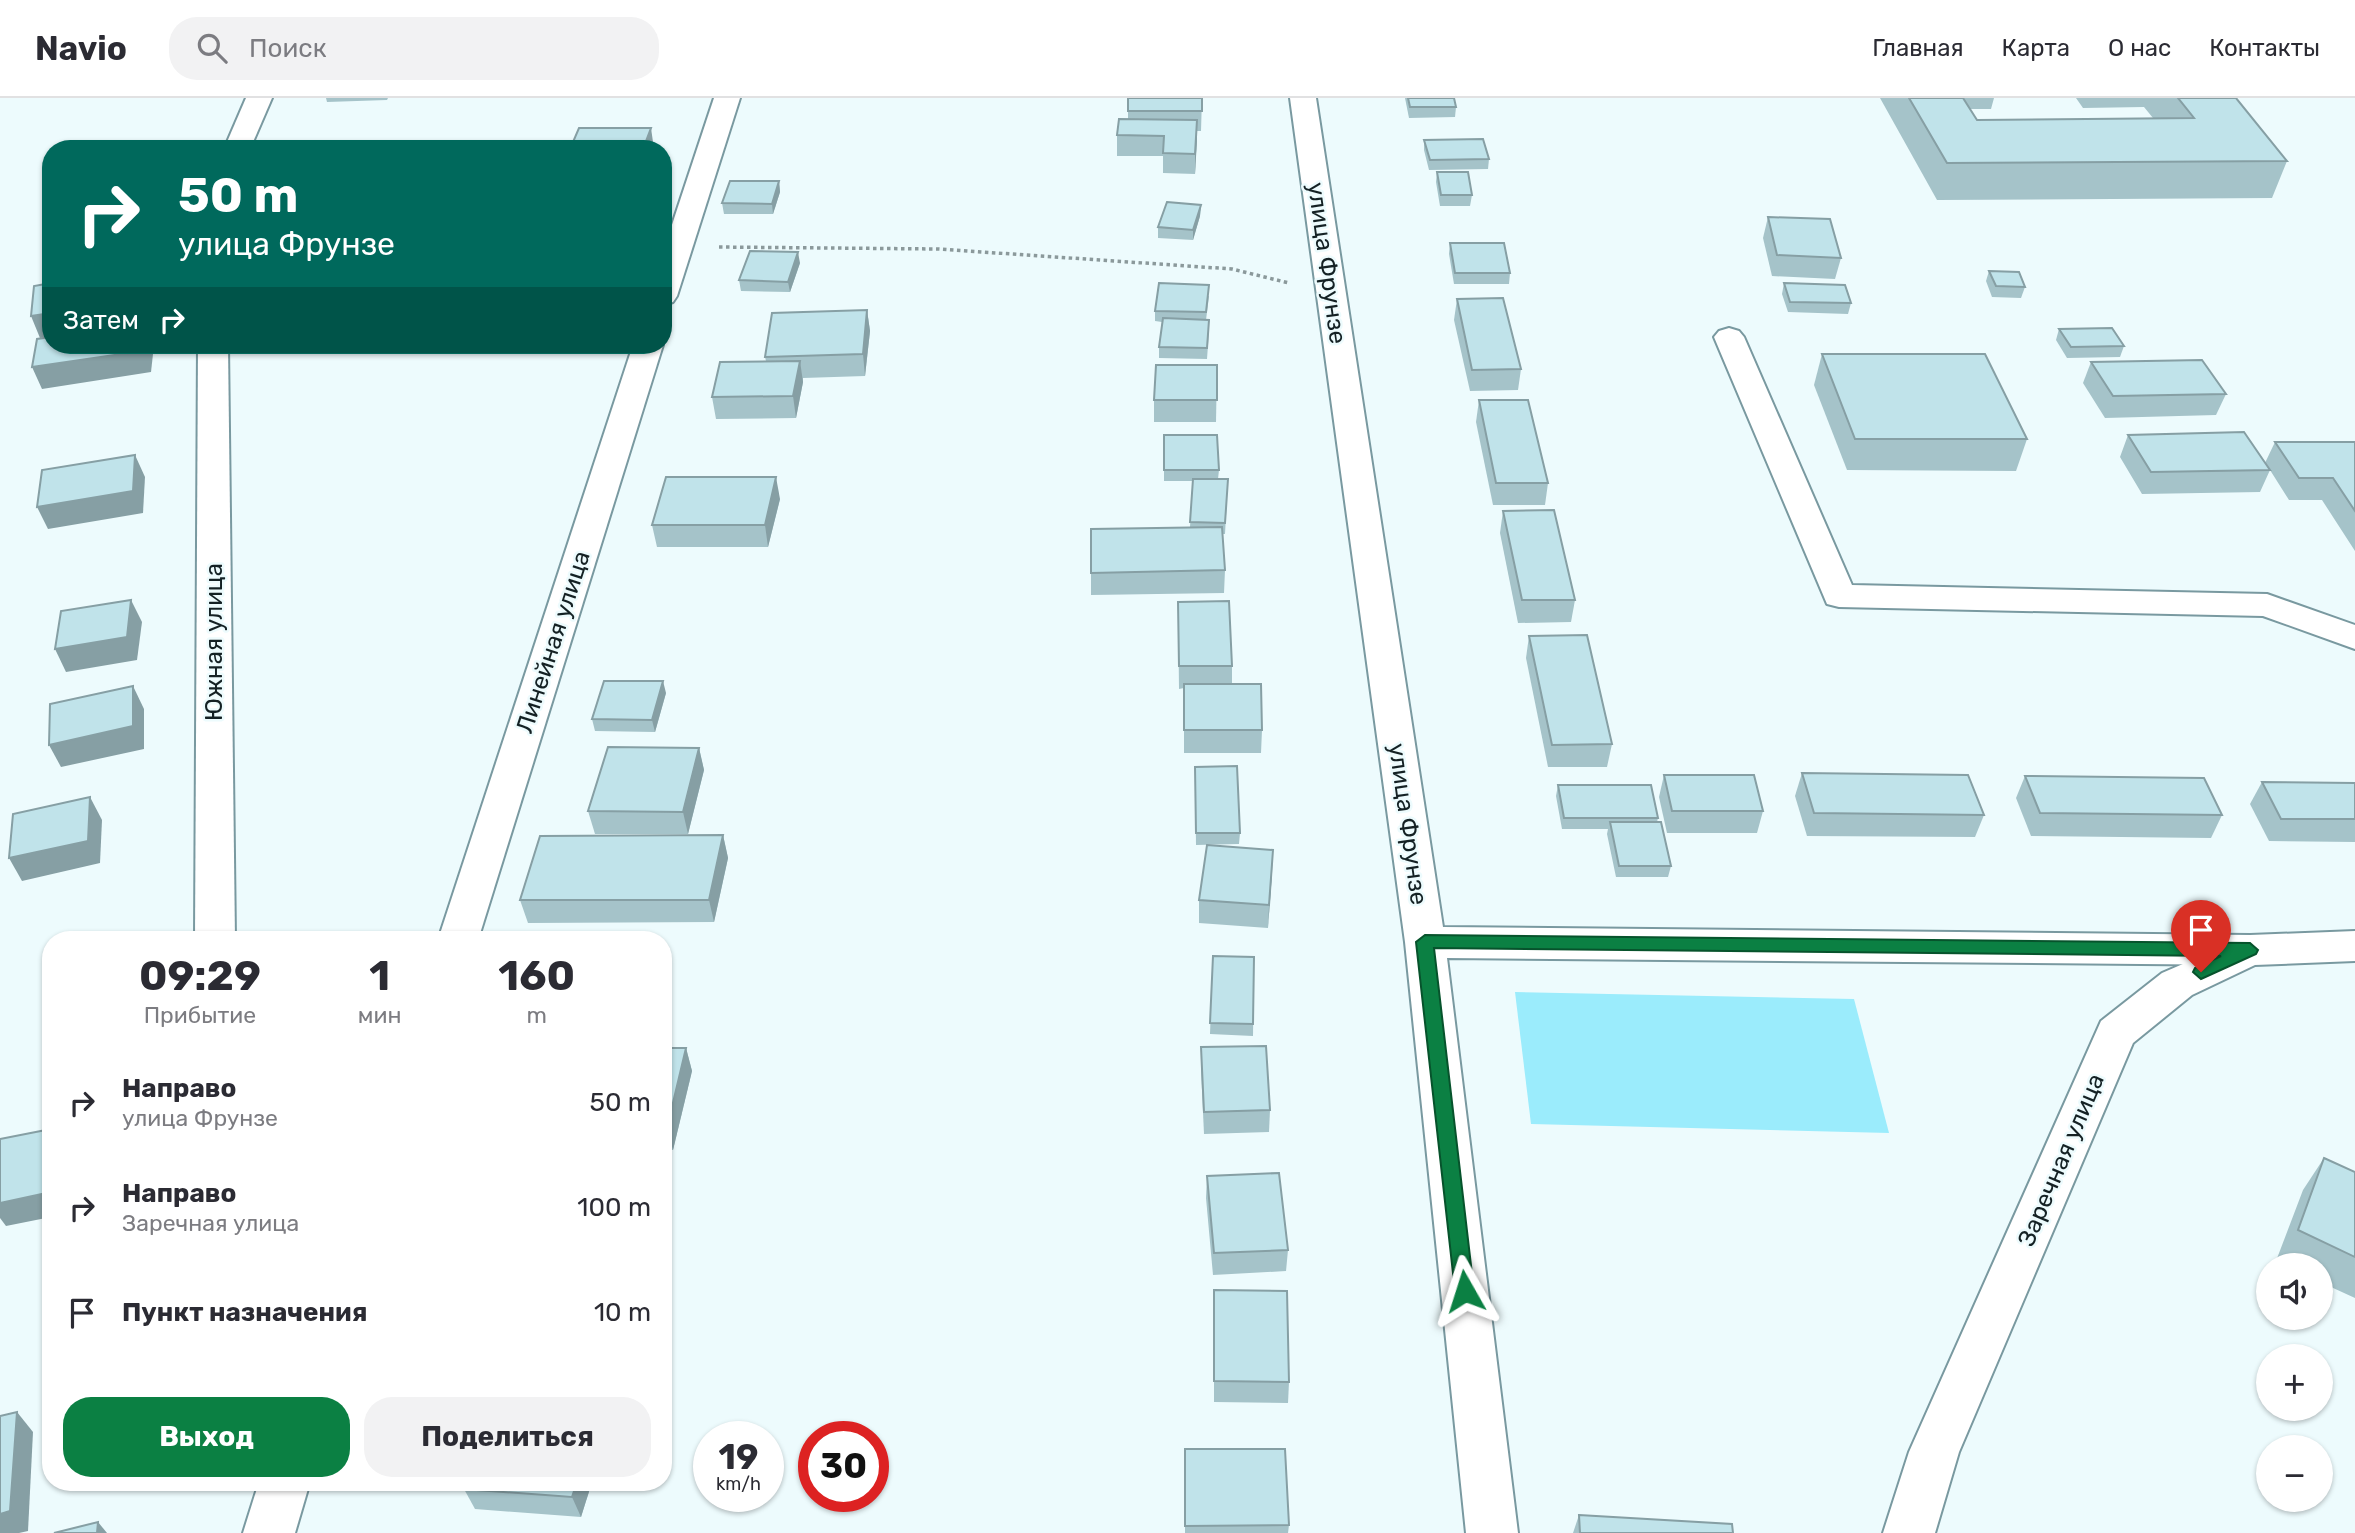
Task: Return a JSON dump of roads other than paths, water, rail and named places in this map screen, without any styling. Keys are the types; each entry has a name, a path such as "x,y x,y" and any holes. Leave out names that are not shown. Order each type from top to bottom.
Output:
{"street":[{"path":"241,140 259,98"},
{"path":"672,268 727,98"},
{"name":"улица Фрунзе","path":"1303,98 1425,942 1492,1533"},
{"path":"1729,337 1839,596 2267,605 2355,638"},
{"name":"Южная улица","path":"213,354 215,931"},
{"name":"Линейная улица","path":"461,931 645,354"},
{"path":"1425,942 2250,950"},
{"name":"Заречная улица","path":"1909,1533 1934,1452 2116,1033 2177,984 2250,950 2355,946"},
{"path":"262,1491 269,1532"},
{"path":"269,1532 282,1491"}]}
